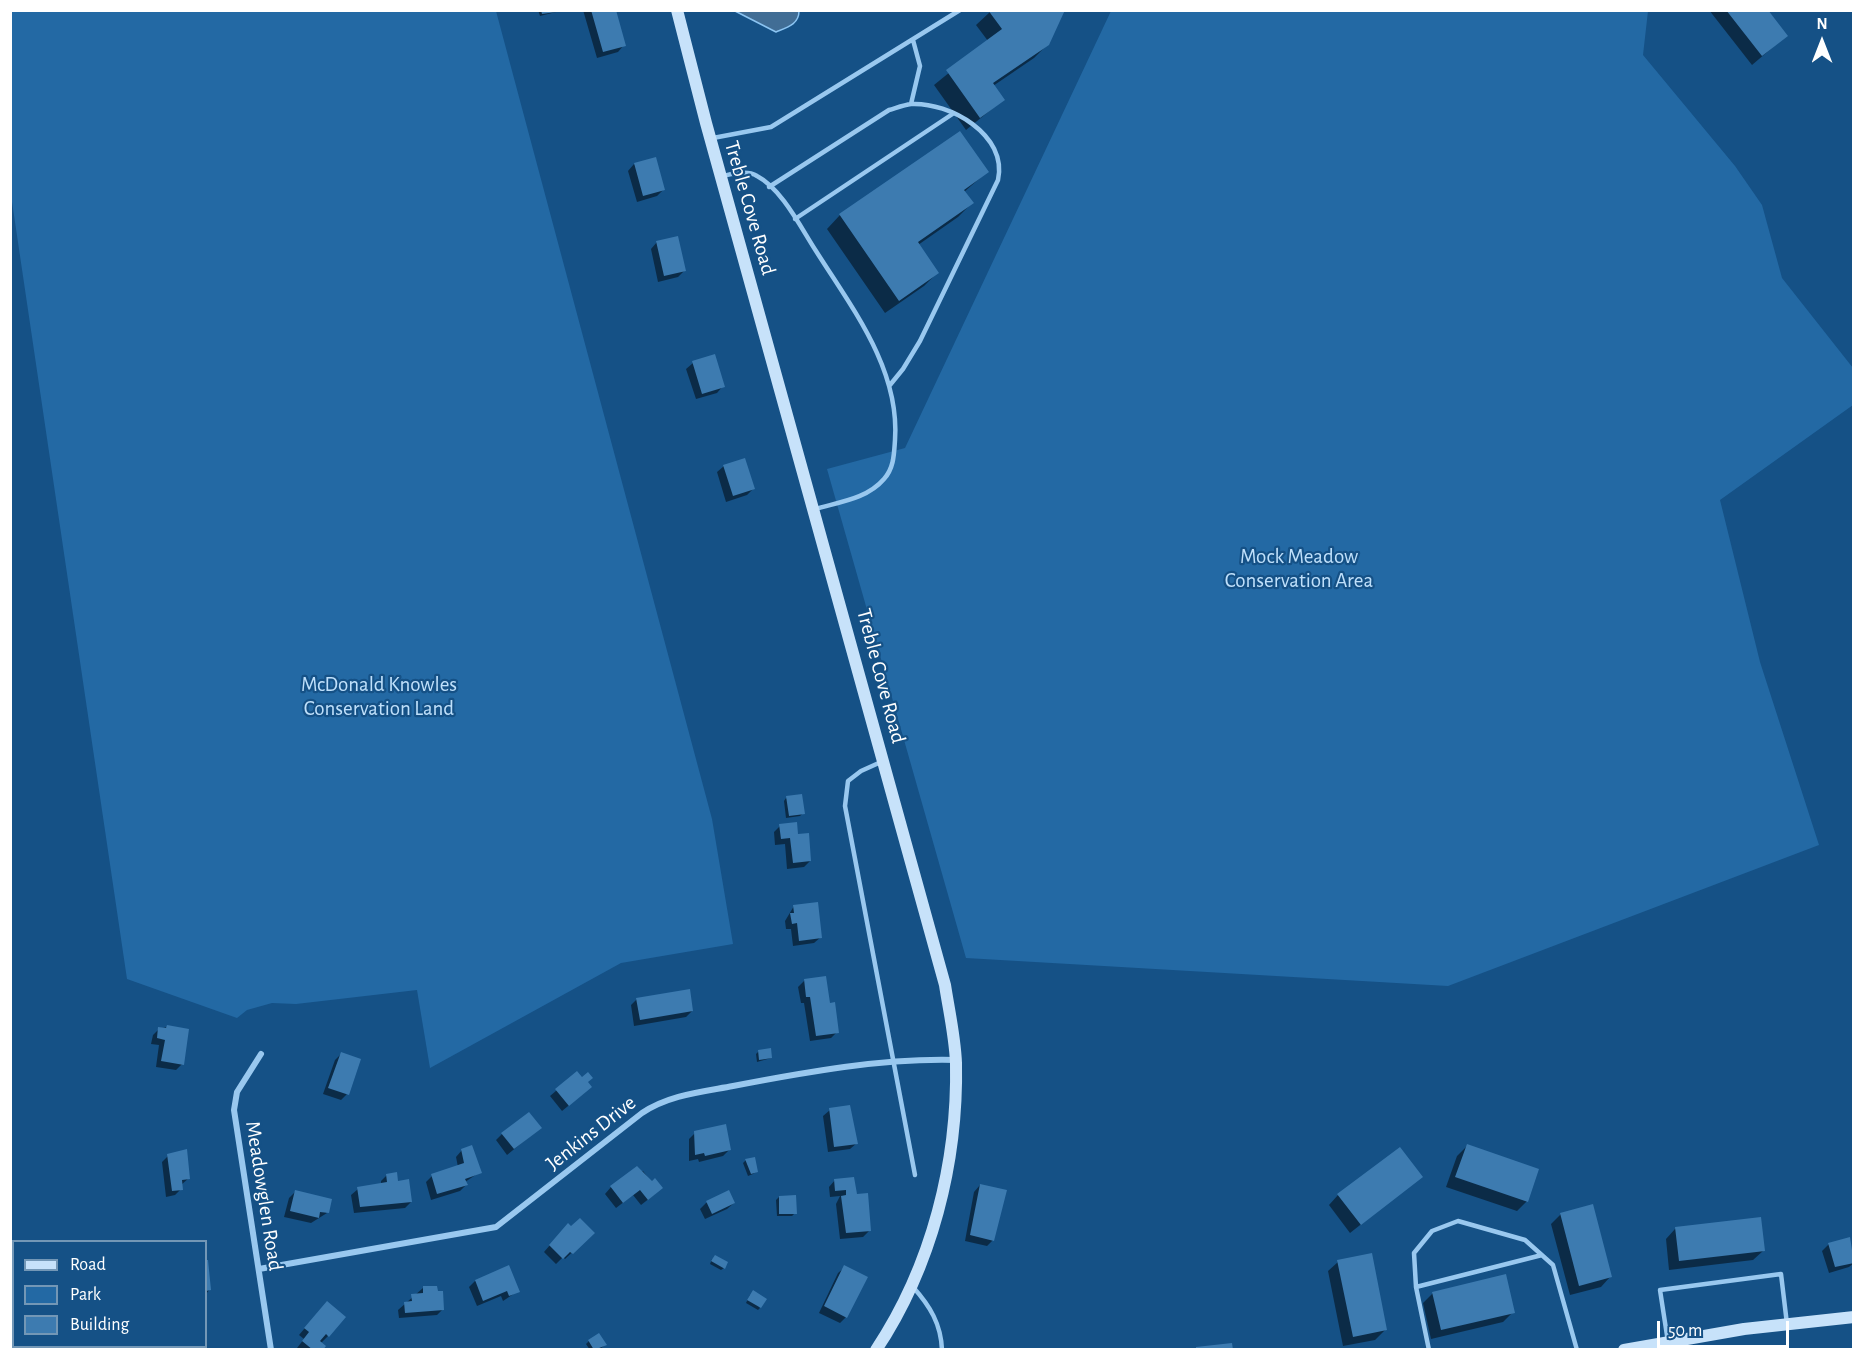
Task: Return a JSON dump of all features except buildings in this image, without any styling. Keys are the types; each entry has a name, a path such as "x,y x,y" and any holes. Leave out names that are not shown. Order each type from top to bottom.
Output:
{"main road":[{"name":"Treble Cove Road","path":"677,10 710,139 815,509 945,985 956,1060 954,1141 942,1197 911,1285 893,1325 876,1350"},
{"path":"1624,1350 1744,1329 1854,1317"}],"street":[{"name":"Meadowglen Road","path":"261,1054 237,1092 234,1102 271,1350"},
{"name":"Jenkins Drive","path":"259,1269 496,1227 642,1113 665,1100 772,1078 914,1059 956,1060"}],"lane":[{"path":"710,139 771,127 960,10"},
{"path":"911,104 920,66 913,40"},
{"path":"769,187 889,110 911,104 954,113 973,123 987,140 998,158 1001,170 998,180 920,341 890,385"},
{"path":"795,219 954,113"},
{"path":"721,176 739,173 757,176 783,200 864,326 890,385 896,430 894,460 885,478 868,493 815,509"},
{"path":"884,761 861,771 848,781 845,806 896,1061 915,1175"},
{"path":"1429,1350 1416,1287 1414,1253 1432,1231 1458,1221 1525,1240 1553,1264 1577,1350"},
{"path":"1416,1287 1542,1255"},
{"path":"1668,1342 1660,1290 1781,1274 1787,1324"},
{"path":"911,1285 927,1303 938,1324 942,1350"}],"green space":[{"name":"McDonald Knowles Conservation Land","path":"10,11 496,11 712,819 733,944 621,963 430,1068 417,990 296,1004 272,1003 247,1010 237,1018 127,979 11,195"},
{"name":"Mock Meadow Conservation Area","path":"1111,11 1648,11 1643,55 1735,166 1762,205 1782,278 1853,368 1853,405 1720,500 1760,662 1819,845 1448,986 966,958 827,469 905,448"}],"shaded area":[{"path":"735,11 799,11 799,15 789,27 776,32"}]}
